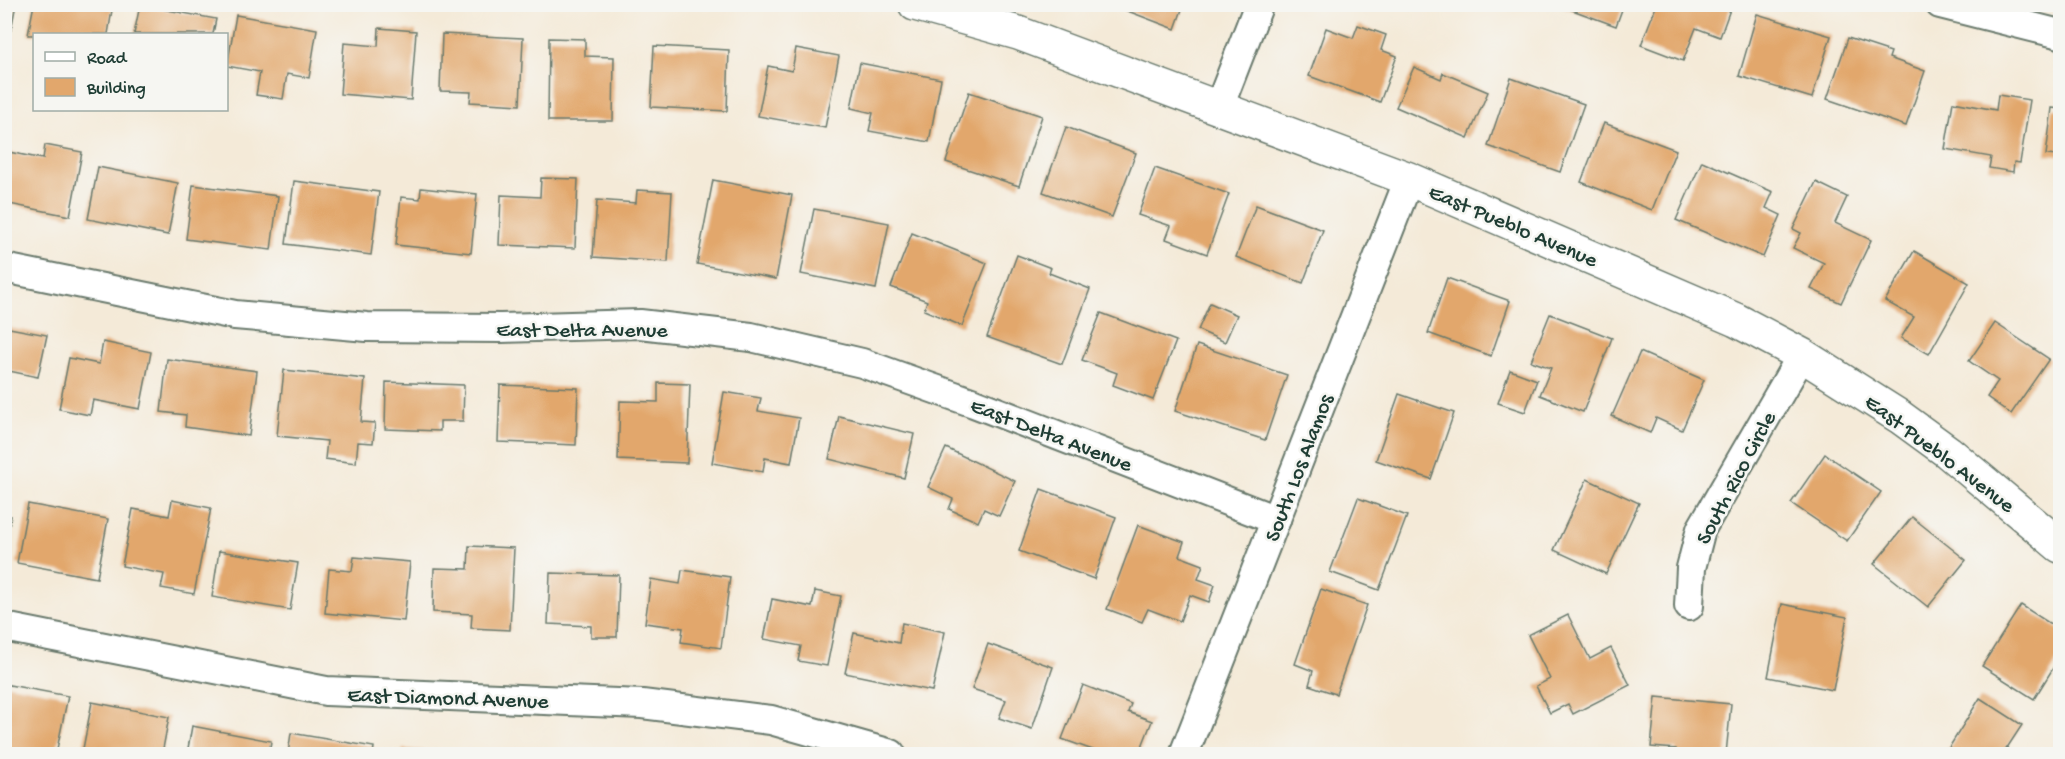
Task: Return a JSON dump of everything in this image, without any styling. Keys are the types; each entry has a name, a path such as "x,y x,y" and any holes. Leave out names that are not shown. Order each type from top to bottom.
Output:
{"street":[{"name":"East Pueblo Avenue","path":"915,4 1018,33 1409,179 1736,320 1802,355 1863,392 1948,452 2061,546"},
{"path":"1219,107 1259,4"},
{"path":"1940,4 2061,34"},
{"name":"South Los Alamos","path":"1184,754 1409,179"},
{"name":"East Delta Avenue","path":"4,268 246,316 367,327 501,328 640,324 751,337 874,367 974,403 1276,520"},
{"name":"South Rico Circle","path":"1689,606 1691,568 1701,530 1802,355"},
{"name":"East Diamond Avenue","path":"4,627 326,691 642,704 771,720 891,754"}],"building":[{"path":"4,4 16,4 11,30 4,29"},
{"path":"34,4 113,4 108,33 33,33 28,35"},
{"path":"1127,4 1184,4 1175,29 1125,10"},
{"path":"1556,4 1624,4 1616,26"},
{"path":"1657,4 1732,4 1720,37 1696,28 1683,61 1641,45"},
{"path":"140,5 216,19 213,33 134,33"},
{"path":"1757,14 1831,36 1812,98 1739,76"},
{"path":"236,15 317,29 309,78 287,74 283,99 256,95 260,72 228,66"},
{"path":"1358,25 1386,35 1381,50 1397,56 1380,102 1309,76 1326,28 1353,38"},
{"path":"379,28 416,31 411,100 340,94 344,43 378,46"},
{"path":"442,34 523,38 520,105 470,102 471,92 440,91"},
{"path":"549,38 585,39 585,56 614,57 613,121 548,121"},
{"path":"1848,38 1891,52 1889,58 1925,71 1906,126 1827,99"},
{"path":"654,46 729,50 727,111 651,107"},
{"path":"796,48 839,56 825,128 758,116 768,66 792,71"},
{"path":"860,63 941,79 929,142 869,131 873,113 851,108"},
{"path":"1414,67 1441,79 1443,73 1488,92 1468,138 1396,107"},
{"path":"1511,78 1584,104 1560,172 1488,146"},
{"path":"969,92 1042,116 1019,186 946,162"},
{"path":"1998,95 2030,100 2020,163 2014,162 2013,172 1989,168 1991,157 1945,149 1953,102 1996,110"},
{"path":"2052,108 2060,109 2060,156 2046,155"},
{"path":"1604,123 1676,150 1652,210 1581,182"},
{"path":"1066,127 1136,153 1112,217 1043,192"},
{"path":"45,145 82,152 70,216 4,203 4,151 43,159"},
{"path":"1702,161 1773,192 1766,208 1781,215 1763,257 1676,220"},
{"path":"98,167 178,183 168,235 88,219"},
{"path":"1155,168 1229,194 1207,254 1166,239 1171,226 1138,215"},
{"path":"541,178 578,179 575,248 499,245 501,195 540,197"},
{"path":"713,180 792,195 776,279 697,264"},
{"path":"294,181 379,192 371,255 286,244"},
{"path":"1816,182 1847,197 1835,223 1871,240 1841,303 1811,289 1824,263 1793,248 1801,233 1793,229"},
{"path":"193,185 278,196 271,250 186,239"},
{"path":"421,188 477,194 471,253 396,245 401,197 420,199"},
{"path":"637,190 672,192 668,262 593,257 597,200 636,203"},
{"path":"1256,205 1323,230 1303,283 1236,257"},
{"path":"814,209 889,223 876,289 801,274"},
{"path":"912,233 987,263 962,326 924,310 927,301 891,287"},
{"path":"1914,251 1969,283 1929,354 1901,338 1914,317 1885,301"},
{"path":"1017,255 1051,268 1049,273 1090,289 1062,364 987,337"},
{"path":"1447,278 1510,301 1491,356 1428,333"},
{"path":"1210,303 1237,315 1225,342 1198,330"},
{"path":"1101,313 1176,341 1153,400 1113,385 1117,373 1082,360"},
{"path":"1550,314 1612,338 1583,412 1540,395 1551,368 1531,361"},
{"path":"1995,323 2049,359 2011,414 1987,397 1998,381 1969,361"},
{"path":"4,327 47,335 38,377 4,370"},
{"path":"103,342 151,352 140,409 93,400 90,415 59,409 69,358 99,364"},
{"path":"1197,345 1287,375 1265,440 1175,411"},
{"path":"1640,352 1704,380 1682,430 1656,418 1650,433 1612,416"},
{"path":"167,359 257,371 249,436 185,427 186,415 161,412"},
{"path":"284,370 365,379 361,422 375,423 373,443 358,442 356,463 325,459 327,441 277,436"},
{"path":"1510,370 1537,380 1525,412 1498,403"},
{"path":"386,382 464,385 463,421 440,421 440,431 385,429"},
{"path":"658,383 690,384 687,463 618,460 620,401 658,402"},
{"path":"500,385 578,388 576,445 498,442"},
{"path":"724,392 761,398 758,411 799,418 791,463 765,458 763,472 712,463"},
{"path":"1399,394 1454,413 1431,479 1376,460"},
{"path":"839,416 914,434 904,478 829,459"},
{"path":"946,448 1015,481 999,516 984,509 978,522 949,509 953,499 928,487"},
{"path":"1825,454 1881,492 1847,541 1791,503"},
{"path":"1587,479 1639,503 1606,574 1554,550"},
{"path":"1041,489 1116,517 1094,579 1019,551"},
{"path":"1358,498 1407,516 1379,590 1330,572"},
{"path":"172,500 211,508 194,594 161,588 164,574 122,566 133,509 169,516"},
{"path":"28,504 108,519 97,578 17,563"},
{"path":"4,515 11,516 6,546 4,545"},
{"path":"1912,517 1966,560 1928,607 1874,564"},
{"path":"1138,525 1184,542 1179,556 1203,565 1198,579 1215,585 1209,602 1190,595 1180,621 1148,609 1142,622 1107,609"},
{"path":"469,546 514,548 510,630 471,628 472,614 433,612 434,568 468,569"},
{"path":"219,551 298,563 290,610 212,597"},
{"path":"354,557 410,562 404,621 325,613 329,569 352,571"},
{"path":"682,570 730,577 721,648 681,642 683,628 645,623 651,579 680,584"},
{"path":"550,573 619,575 617,637 591,637 591,626 548,624"},
{"path":"1321,589 1367,605 1336,694 1309,685 1313,671 1295,664"},
{"path":"815,591 841,596 827,666 798,661 801,646 764,639 772,599 812,607"},
{"path":"1782,604 1847,617 1833,690 1768,677"},
{"path":"2021,605 2060,630 2060,657 2034,699 1982,666"},
{"path":"1568,615 1590,659 1611,648 1630,685 1573,714 1568,704 1550,713 1536,686 1550,679 1528,635"},
{"path":"902,623 945,632 932,691 845,673 854,633 899,643"},
{"path":"988,644 1053,667 1032,729 999,718 1006,700 972,689"},
{"path":"4,684 68,696 56,754 4,754"},
{"path":"1083,685 1131,704 1128,712 1152,721 1139,754 1104,754 1062,739"},
{"path":"1656,697 1731,704 1726,754 1675,754 1676,749 1651,747"},
{"path":"1980,698 2022,725 2003,754 1945,754"},
{"path":"92,702 169,717 162,754 82,754"},
{"path":"192,726 271,741 269,754 187,754"},
{"path":"291,733 374,747 373,754 288,754"},
{"path":"403,749 453,753 453,754 402,754"}]}
